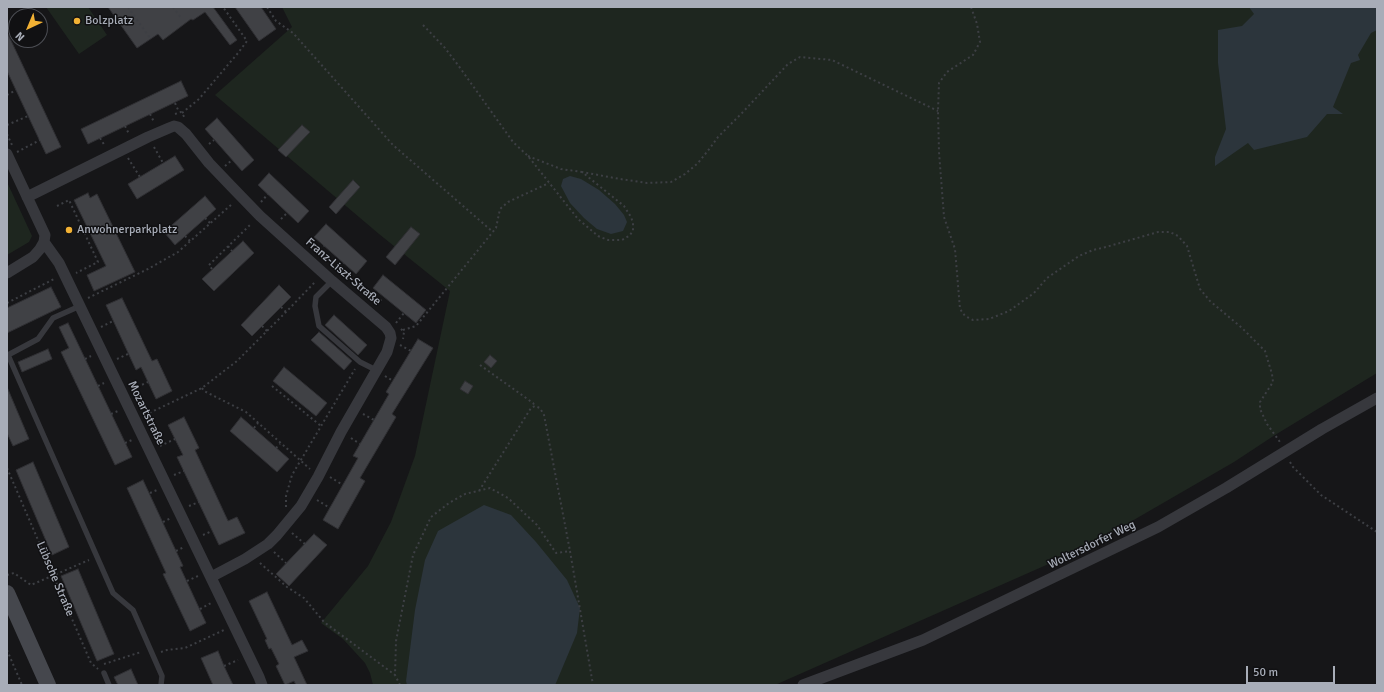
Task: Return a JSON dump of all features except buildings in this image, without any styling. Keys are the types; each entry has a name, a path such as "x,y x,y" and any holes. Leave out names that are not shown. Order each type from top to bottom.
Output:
{"street":[{"name":"Franz-Liszt-Straße","path":"27,197 148,137 174,126 178,127 186,134 209,163 240,196 263,211 328,270 332,281 386,327 390,333 391,338 380,372 340,432 323,476 301,506 289,528 272,539 257,552 205,576"},
{"name":"Mozartstraße","path":"12,151 27,197 45,235 44,242 69,274 205,576 262,685"},
{"path":"7,273 33,257 40,250 44,242"},
{"name":"Woltersdorfer Weg","path":"803,685 924,640 1158,527 1226,488 1322,429 1377,398"},
{"path":"7,593 48,685"}],"lane":[{"path":"332,281 316,297 315,306 319,326 360,362 380,372"},
{"path":"82,303 53,318 38,339 8,355 113,593 133,610 162,676 161,685"},
{"path":"104,673 109,685"}],"path":[{"path":"128,7 150,38"},
{"path":"173,7 182,19"},
{"path":"182,114 199,99 247,41 223,7"},
{"path":"267,7 276,21 292,33 394,145 493,232"},
{"path":"970,7 977,24 980,42 973,55 946,72 939,84 938,111 944,217 955,249 960,309 965,316 974,320 989,318 1009,311 1034,292 1047,278 1079,256 1093,250 1158,232 1170,232 1178,236 1187,246 1200,289 1210,301 1242,328 1265,351 1273,382 1260,402 1260,409 1267,424 1281,444 1284,453 1293,467 1321,495 1377,532"},
{"path":"423,24 458,65 513,142 528,156 578,219 598,236 608,240 622,240 629,236 633,231 633,223 624,206 582,172"},
{"path":"528,156 561,169 620,179 647,182 671,182 685,174 698,163 718,136 788,64 800,56 832,60 938,111"},
{"path":"7,95 16,90"},
{"path":"175,103 179,112 186,119"},
{"path":"173,115 179,112"},
{"path":"150,114 155,124"},
{"path":"7,125 28,116"},
{"path":"125,126 130,136"},
{"path":"7,134 12,151 40,140"},
{"path":"148,137 164,163"},
{"path":"100,138 106,148"},
{"path":"207,146 214,140"},
{"path":"123,149 140,177"},
{"path":"230,171 225,166 232,160"},
{"path":"403,330 416,326 493,232 496,228 500,209 508,202 549,182"},
{"path":"212,269 209,265 263,211 261,202 268,194"},
{"path":"82,303 178,252 211,224 240,196"},
{"path":"7,303 98,262 69,200 57,206"},
{"path":"275,216 280,220 287,213"},
{"path":"206,218 211,224"},
{"path":"185,236 190,241"},
{"path":"228,246 232,250"},
{"path":"322,258 317,254 324,246"},
{"path":"140,418 202,388 237,361 328,270 337,271 344,263"},
{"path":"381,310 376,306 383,297"},
{"path":"281,307 286,312"},
{"path":"396,323 404,313"},
{"path":"391,319 403,330 404,335 399,345 411,351"},
{"path":"98,329 113,321"},
{"path":"262,326 267,331"},
{"path":"85,359 94,354"},
{"path":"114,361 128,354"},
{"path":"305,544 289,528 286,496 292,475 360,362"},
{"path":"480,365 533,403 535,406 540,408 544,415 594,685"},
{"path":"380,372 393,380"},
{"path":"98,386 107,381"},
{"path":"128,392 148,382"},
{"path":"272,386 321,426"},
{"path":"202,388 204,391 246,412 300,461 323,476 343,484"},
{"path":"281,393 284,389"},
{"path":"479,491 531,408 535,406"},
{"path":"302,411 305,407"},
{"path":"111,414 121,410"},
{"path":"359,419 362,413 374,420"},
{"path":"254,428 258,423"},
{"path":"349,437 360,444"},
{"path":"155,448 175,438"},
{"path":"125,443 134,439"},
{"path":"276,448 280,444"},
{"name":"Lübsche Straße","path":"7,468 91,663 104,673"},
{"path":"170,478 184,471"},
{"path":"395,675 396,641 413,554 431,517 449,503 465,494 490,488 508,498 537,525 556,553 570,551"},
{"path":"150,494 159,489"},
{"path":"318,494 315,500 330,508"},
{"path":"184,508 198,502"},
{"path":"163,522 172,518"},
{"path":"198,537 212,531"},
{"path":"176,551 186,546"},
{"path":"272,550 286,563"},
{"path":"7,575 14,573 31,585 97,556"},
{"path":"257,560 287,587 304,598 324,622 395,675 400,685"},
{"path":"187,581 205,576"},
{"path":"200,609 213,602"},
{"path":"153,656 167,650 185,648 226,630"},
{"path":"95,667 132,656 150,648"},
{"path":"7,650 22,685"},
{"path":"224,666 239,659"}],"shaded area":[{"name":"Bolzplatz","path":"46,7 88,7 107,35 79,54"},
{"path":"282,7 1377,7 1377,373 1275,435 1234,462 1087,547 775,685 373,685 370,673 365,663 343,639 321,623 368,566 391,522 415,456 450,291 379,234 215,95 292,27"},
{"path":"1249,7 1377,7 1377,30 1371,33 1358,55 1360,60 1351,63 1333,107 1343,114 1327,114 1307,137 1254,150 1248,143 1215,166 1215,157 1226,129 1218,63 1218,30 1242,26 1254,14"},
{"path":"570,176 581,179 599,190 615,204 624,215 627,222 623,231 611,234 597,229 584,218 570,203 561,186 563,179"},
{"path":"7,182 32,236 29,242 7,255"},
{"path":"484,505 511,515 536,542 567,580 580,608 577,633 556,683 555,685 407,685 406,681 415,610 425,560 438,531"}],"place":[{"name":"Bolzplatz","path":"77,21"},
{"name":"Anwohnerparkplatz","path":"69,230"}]}
